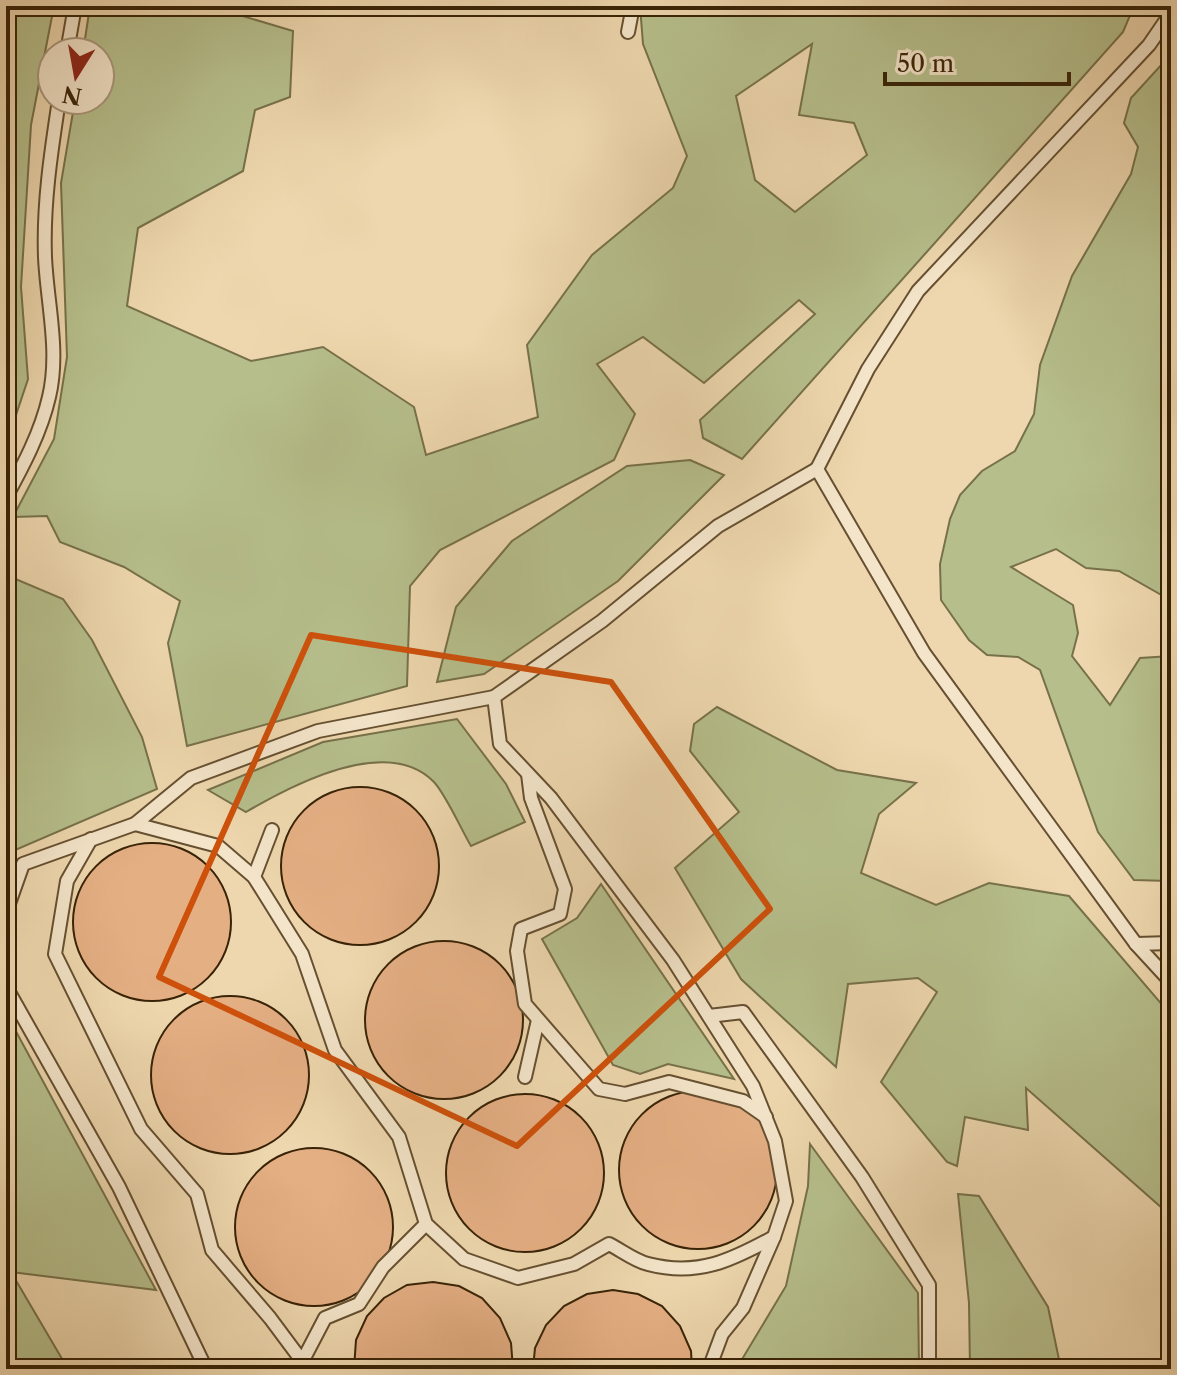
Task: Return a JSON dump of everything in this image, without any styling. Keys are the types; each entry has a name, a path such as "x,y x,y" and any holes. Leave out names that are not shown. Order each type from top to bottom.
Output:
{"lane":[{"path":"70,36 75,6"},
{"path":"628,32 633,6"},
{"path":"6,912 23,864 135,824 191,778 318,731 494,697 602,621 718,526 817,469 868,369 918,291 1149,45 1171,13"},
{"path":"6,497 40,428 50,396 53,365 45,257 46,208 57,116"},
{"path":"817,469 924,653 1136,944 1171,982"},
{"path":"494,697 500,744 551,798 663,947 753,1086 775,1141 786,1201 743,1308 722,1334 709,1369"},
{"path":"528,774 531,798 565,889 560,914 521,929 517,951 525,1004 599,1089 625,1094 669,1082 743,1101 766,1117"},
{"path":"135,824 218,846 254,877 302,954 335,1050 399,1137 426,1224 464,1259 518,1278 574,1264 609,1244 647,1264 698,1270 739,1256 774,1237"},
{"path":"254,877 272,830"},
{"path":"91,839 67,881 55,954 141,1129 197,1194 212,1250 305,1365"},
{"path":"1136,944 1171,943"},
{"path":"6,987 119,1187 206,1369"},
{"path":"709,1016 743,1012 862,1177 929,1285 929,1369"},
{"path":"525,1077 538,1020"},
{"path":"305,1365 325,1318 359,1304 383,1267 426,1224"}],"highlighted area":[{"path":"311,635 611,682 770,909 517,1146 159,977"}],"green space":[{"path":"6,6 54,6 48,36 36,36 36,99 31,125 21,287 28,379 6,445"},
{"path":"90,6 209,6 293,31 290,97 255,110 243,171 138,228 127,306 251,361 323,347 414,407 426,455 538,417 527,345 592,255 673,188 687,156 643,44 640,6 1134,6 1123,32 742,459 703,438 700,420 815,314 799,300 704,383 643,337 597,364 635,414 614,460 440,550 410,586 407,686 187,746 168,643 180,601 124,567 60,542 47,516 13,517 54,439 67,357 61,183 72,116 116,116 116,36 85,36","holes":["812,44 799,115 854,123 867,155 795,212 755,180 736,96"]},
{"path":"1162,64 1171,66 1171,596 1165,597 1119,571 1086,568 1056,549 1011,567 1073,605 1078,633 1072,656 1110,705 1140,658 1171,656 1169,881 1134,880 1098,832 1040,670 1018,657 987,655 969,640 941,600 940,564 950,519 960,495 982,471 1015,451 1034,414 1040,365 1072,276 1131,174 1138,147 1124,123 1131,98"},
{"path":"690,460 724,475 618,581 484,674 437,682 456,607 512,541 627,466"},
{"path":"6,575 63,599 92,640 142,737 157,789 6,854"},
{"path":"717,707 837,770 916,783 879,814 861,873 936,905 989,883 1069,896 1171,1015 1171,1216 1026,1088 1028,1130 965,1117 957,1166 947,1162 881,1082 937,992 918,978 848,984 836,1067 741,979 675,868 739,812 690,751 694,724"},
{"path":"457,719 506,784 525,822 471,846 434,782 414,768 391,763 366,763 313,778 246,812 208,790 323,742"},
{"path":"601,884 734,1079 668,1064 640,1074 613,1065 542,939 577,918"},
{"path":"6,1013 156,1290 11,1272 68,1369 6,1369"},
{"path":"810,1144 918,1293 919,1369 740,1369 738,1366 786,1286 808,1186"},
{"path":"958,1194 979,1196 1048,1307 1061,1369 970,1369 969,1303"}],"building":[{"path":"360,787 390,793 416,810 433,836 439,866 433,896 416,922 390,939 360,945 330,939 304,922 287,896 281,866 287,836 304,810 330,793"},
{"path":"152,843 182,849 208,866 225,892 231,922 225,952 208,978 182,995 152,1001 122,995 96,978 79,952 73,922 79,892 96,866 122,849"},
{"path":"444,941 474,947 500,964 517,990 523,1020 517,1050 500,1076 474,1093 444,1099 414,1093 388,1076 371,1050 365,1020 371,990 388,964 414,947"},
{"path":"230,996 260,1002 286,1019 303,1045 309,1075 303,1105 286,1131 260,1148 230,1154 200,1148 174,1131 157,1105 151,1075 157,1045 174,1019 200,1002"},
{"path":"698,1091 728,1097 754,1114 771,1140 777,1170 771,1200 754,1226 728,1243 698,1249 668,1243 642,1226 625,1200 619,1170 625,1140 642,1114 668,1097"},
{"path":"525,1094 555,1100 581,1117 598,1143 604,1173 598,1203 581,1229 555,1246 525,1252 495,1246 469,1229 452,1203 446,1173 452,1143 469,1117 495,1100"},
{"path":"314,1148 344,1154 370,1171 387,1197 393,1227 387,1257 370,1283 344,1300 314,1306 284,1300 258,1283 241,1257 235,1227 241,1197 258,1171 284,1154"},
{"path":"433,1282 459,1286 482,1298 500,1318 511,1343 513,1369 354,1369 356,1340 367,1316 384,1298 407,1285"},
{"path":"613,1290 638,1294 662,1306 680,1326 691,1351 692,1369 533,1369 535,1348 546,1325 564,1306 587,1294"}]}
